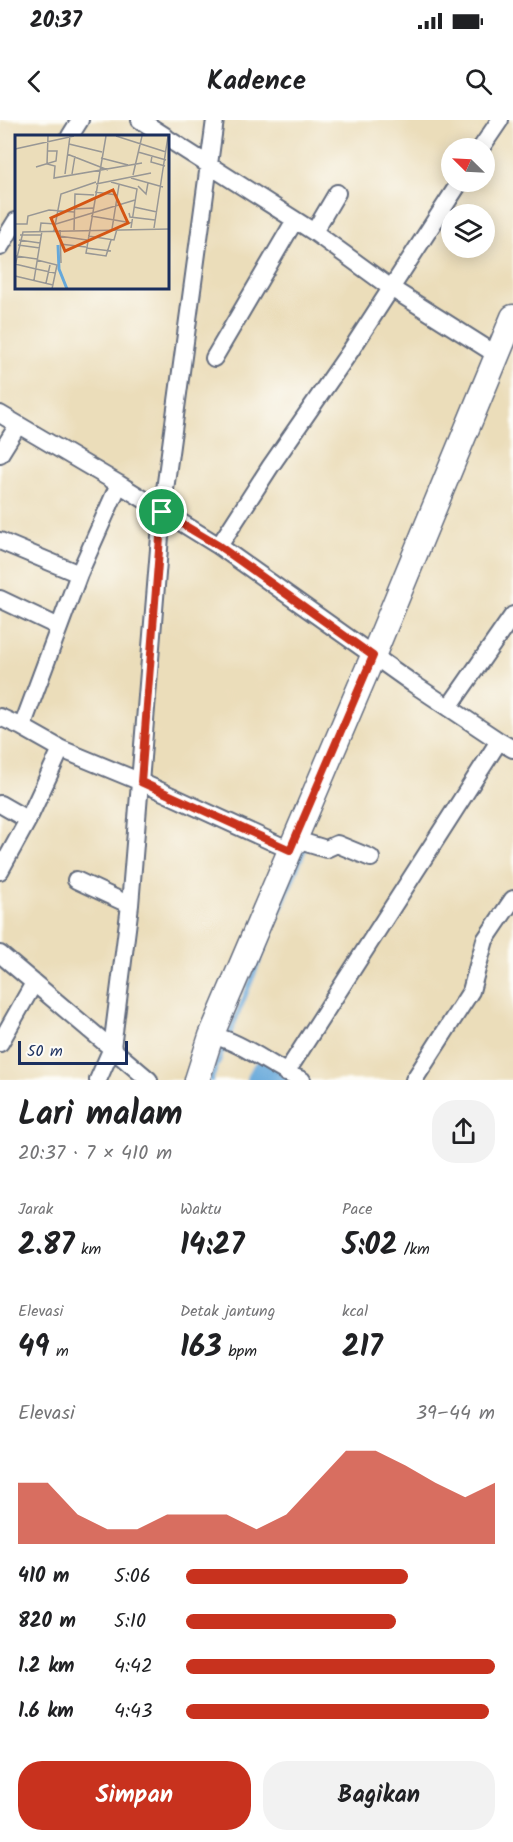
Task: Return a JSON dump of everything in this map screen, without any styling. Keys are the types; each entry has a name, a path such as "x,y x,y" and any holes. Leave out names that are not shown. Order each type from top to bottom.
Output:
{"main road":[{"path":"197,1080 214,1036 301,845 373,656 513,317"}],"street":[{"path":"71,135 80,120"},
{"path":"140,120 162,135"},
{"path":"98,1080 112,1048 130,905 162,512 216,120"},
{"path":"488,138 500,120"},
{"path":"170,141 314,232 391,288 497,356"},
{"path":"219,546 270,467 351,350 453,192"},
{"path":"314,232 337,193"},
{"path":"214,358 295,220"},
{"path":"0,247 15,223"},
{"path":"0,414 219,546 411,684 506,745 286,1073"},
{"path":"0,454 18,425"},
{"path":"22,727 79,573 119,484"},
{"path":"0,541 79,573"},
{"path":"0,599 59,627"},
{"path":"449,707 513,615"},
{"path":"0,717 61,749 301,845 326,849 337,844 371,858"},
{"path":"0,871 28,820 61,749"},
{"path":"0,804 28,820"},
{"path":"76,880 130,905"},
{"path":"414,1080 471,991 485,940 513,898"},
{"path":"0,954 149,1080"},
{"path":"0,1043 34,983"},
{"path":"214,1036 236,1044 302,1080"}],"waterway":[{"path":"211,1080 306,846"},
{"path":"260,1080 264,1072 280,1080"}],"route":[{"path":"162,512 219,546 373,656 290,850 141,782 162,512"}]}
